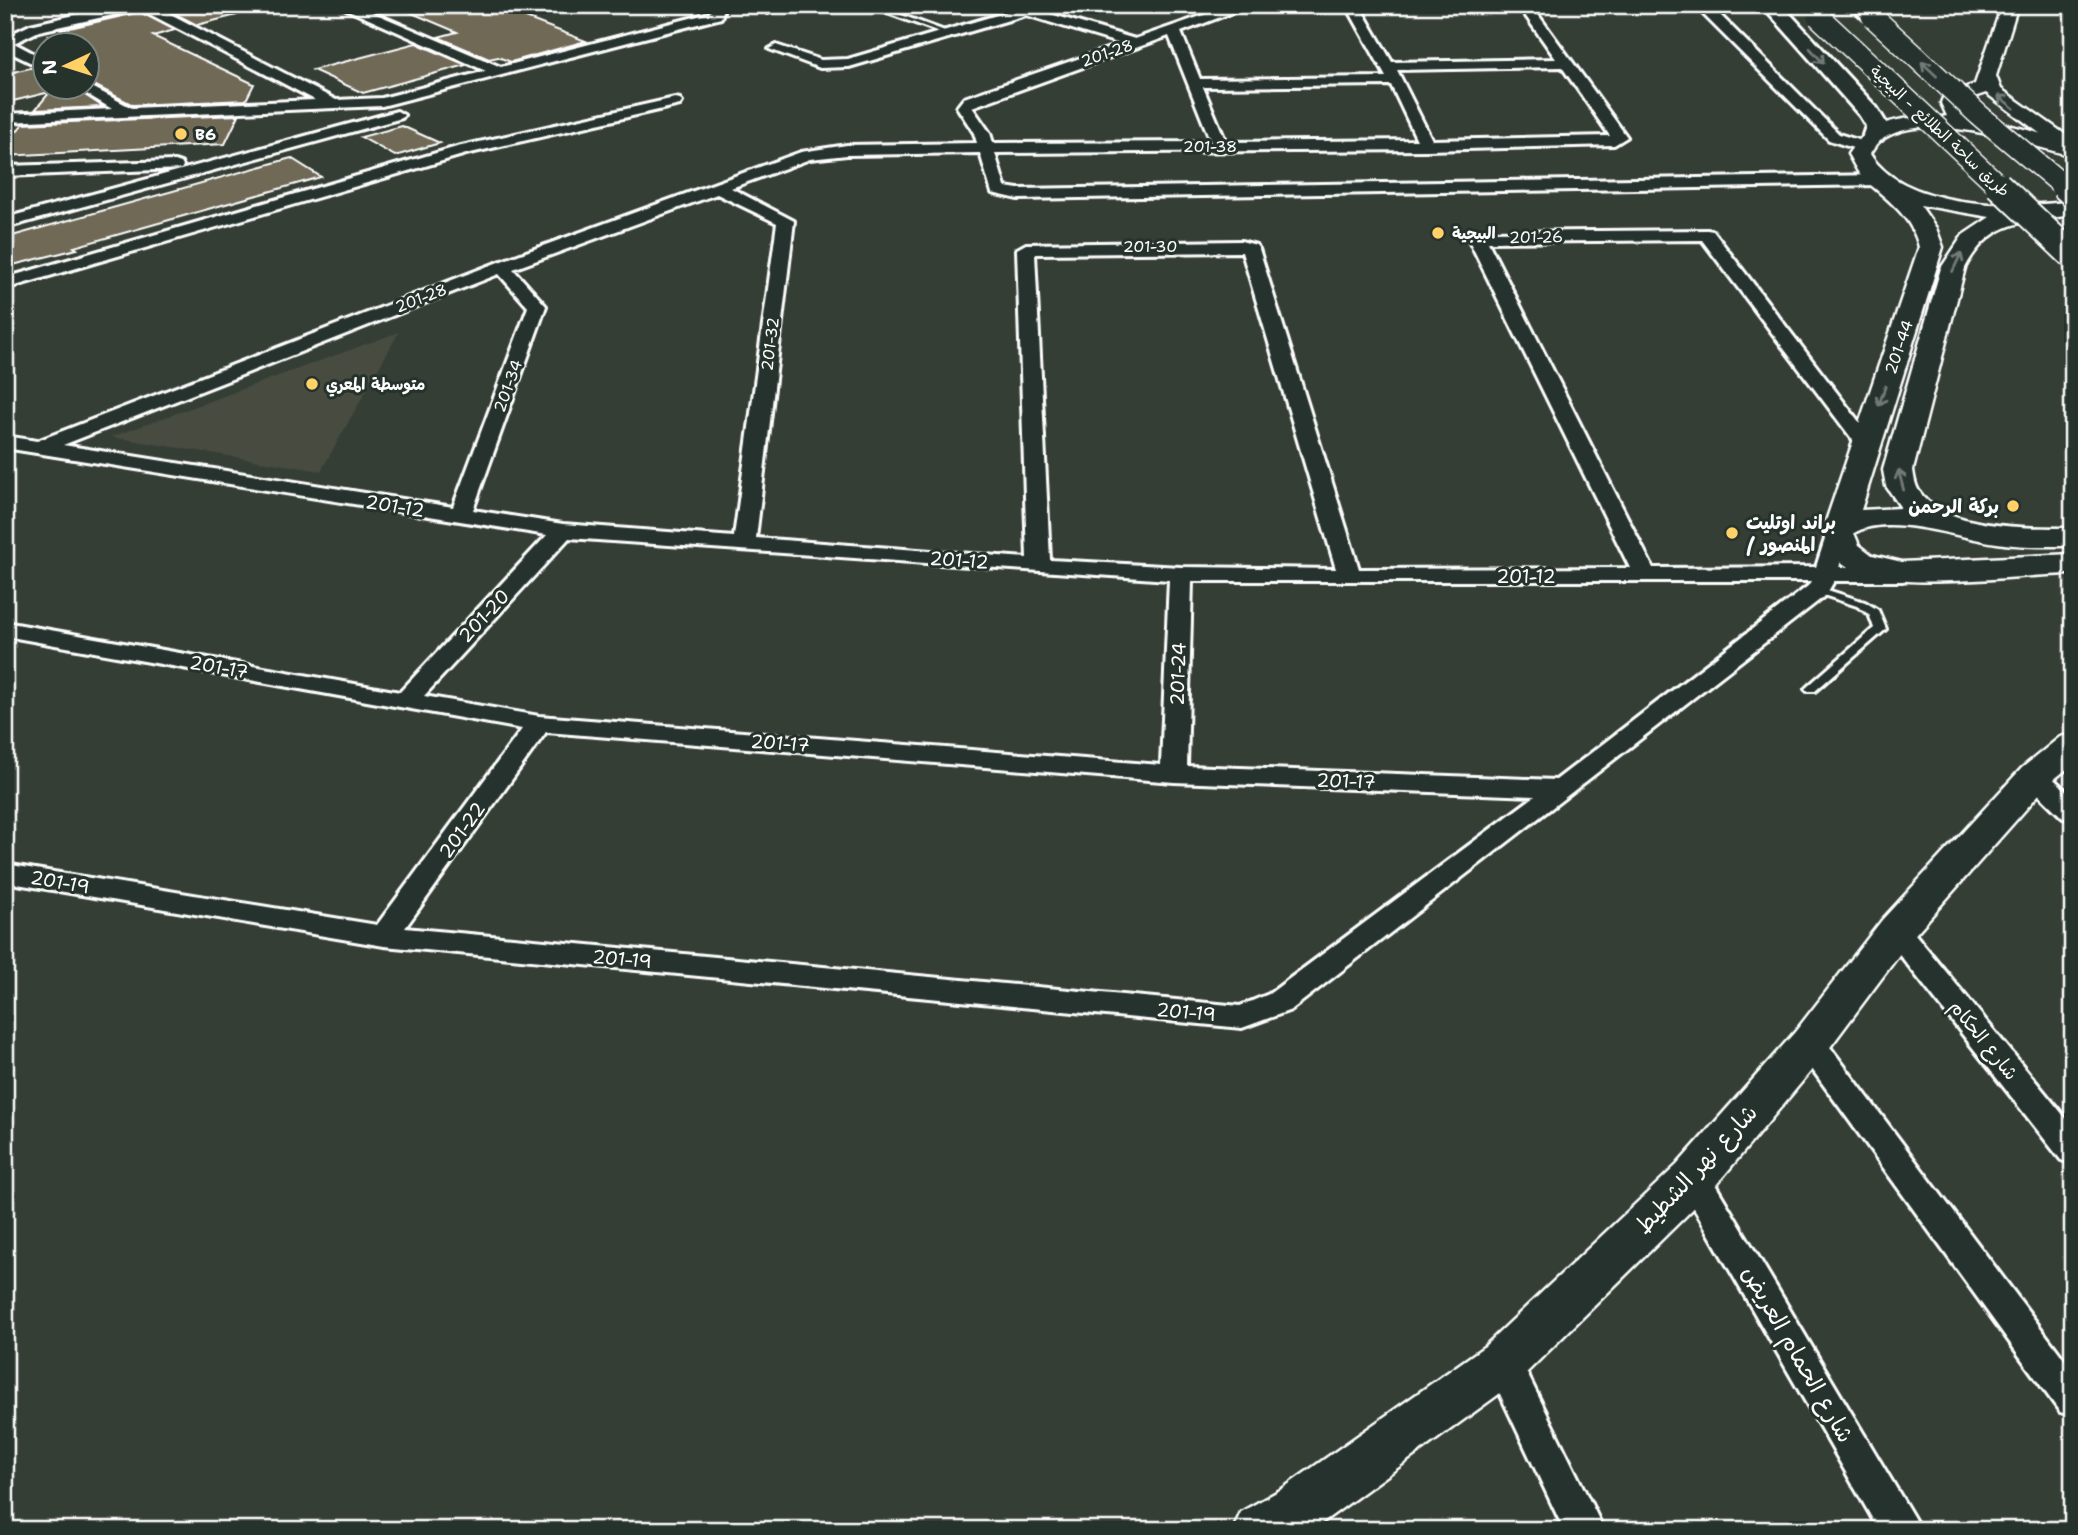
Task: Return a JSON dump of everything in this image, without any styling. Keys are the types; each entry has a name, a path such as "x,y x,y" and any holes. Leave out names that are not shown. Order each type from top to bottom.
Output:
{"main road":[{"path":"1771,5 1869,113 1877,126 1868,141"},
{"path":"1838,11 1979,115 2073,194"},
{"name":"طريق ساحة الطلائع - البيجية","path":"1838,11 2073,225"},
{"name":"طريق ساحة الطلائع - البيجية","path":"1838,11 2073,256"},
{"path":"1868,141 1901,126 1939,123 1982,125 2019,132 2073,149"},
{"name":"201-44","path":"1840,530 1931,247 1927,233 1909,206 1864,167 1859,154 1868,141"},
{"path":"1882,181 1913,195 1953,205 1996,212 2037,213"},
{"path":"1997,534 1963,528 1923,510 1905,494 1898,481 1898,470 1958,257 1974,237 1994,223 2073,208"},
{"path":"1840,530 1864,517 1880,516 1997,534 2073,537"},
{"name":"201-12","path":"1840,530 1840,543 1863,561 1881,568 1921,573 2073,564"},
{"path":"1984,568 2018,570 2038,575 2073,591"},
{"name":"شارع نهر الشطيط","path":"1261,1530 1305,1518 1503,1362 1695,1178 1810,1043 1896,930 2035,776 2073,745"}],"street":[{"path":"5,43 35,28 141,5 333,104"},
{"path":"342,5 501,72"},
{"path":"5,118 383,102 716,15 719,5"},
{"path":"1005,5 1134,43"},
{"path":"776,49 820,64 849,63 1046,5"},
{"name":"201-28","path":"969,102 1246,5"},
{"path":"1352,5 1396,81 1427,145"},
{"path":"1524,5 1563,63"},
{"path":"1697,5 1706,9 1834,137 1868,141"},
{"path":"1939,123 1956,121 1958,116 1950,101 1978,92 1987,77 2010,5"},
{"path":"1173,30 1220,146"},
{"path":"5,43 32,58"},
{"path":"1387,66 1563,63"},
{"name":"201-38","path":"807,155 847,150 1427,145 1614,140 1619,137 1563,63"},
{"path":"1987,77 1993,91 2002,99 2073,149"},
{"path":"1194,83 1396,81"},
{"path":"102,98 129,113"},
{"path":"5,284 462,150 675,102"},
{"path":"969,102 964,107 979,128 997,187 1012,194 1882,181"},
{"path":"5,223 397,116"},
{"name":"201-28","path":"38,448 502,267 807,155"},
{"path":"5,171 218,164"},
{"name":"201-32","path":"716,187 786,221 744,545"},
{"name":"201-26","path":"1645,575 1478,240 1484,237 1707,235 1866,444"},
{"name":"201-30","path":"1039,566 1026,248 1241,246 1250,249 1350,576"},
{"name":"201-34","path":"460,516 537,306 502,267"},
{"name":"201-12","path":"5,442 562,531 1039,566 1181,574 1645,575 1822,583 1921,573"},
{"path":"1562,789 1822,583 1840,530"},
{"name":"201-20","path":"406,700 562,531"},
{"name":"201-24","path":"1174,774 1181,574"},
{"name":"201-17","path":"5,629 539,724 1174,774 1562,789"},
{"name":"201-22","path":"384,936 539,724"},
{"path":"2035,776 2073,813"},
{"name":"201-19","path":"5,873 384,936 1241,1017 1280,1002 1562,789"},
{"name":"شارع الحكام","path":"1896,930 2073,1151"},
{"path":"1810,1043 2073,1400"},
{"name":"شارع الحمام العريض","path":"1695,1178 1901,1530"},
{"path":"1503,1362 1584,1530"}],"lane":[{"path":"768,11 786,5"},
{"path":"868,5 950,34"},
{"path":"1811,690 1880,629 1874,612 1822,583"}],"shaded area":[{"name":"متوسطة المعري","path":"399,332 321,471 111,437"}],"building":[{"path":"236,5 237,15 197,25 162,7"},
{"path":"393,5 492,5 586,41 511,62 498,57 489,59 438,37 457,32"},
{"path":"140,12 175,30 153,36 254,84 246,100 133,105 102,89 102,32 61,30"},
{"path":"416,43 466,65 363,93 313,70"},
{"path":"32,67 32,96 5,103 5,74"},
{"path":"42,102 96,102 103,107 35,110"},
{"path":"239,115 225,144 5,156 5,144 23,124"},
{"path":"402,126 440,143 395,156 361,137"},
{"path":"291,158 321,177 74,247 77,249 5,267 5,238"}],"place":[{"name":"B6","path":"181,134"},
{"name":"البيجية","path":"1438,233"},
{"name":"متوسطة المعري","path":"312,384"},
{"name":"بركة الرحمن","path":"2013,506"},
{"name":"براند اوتليت / المنصور","path":"1732,533"}]}
